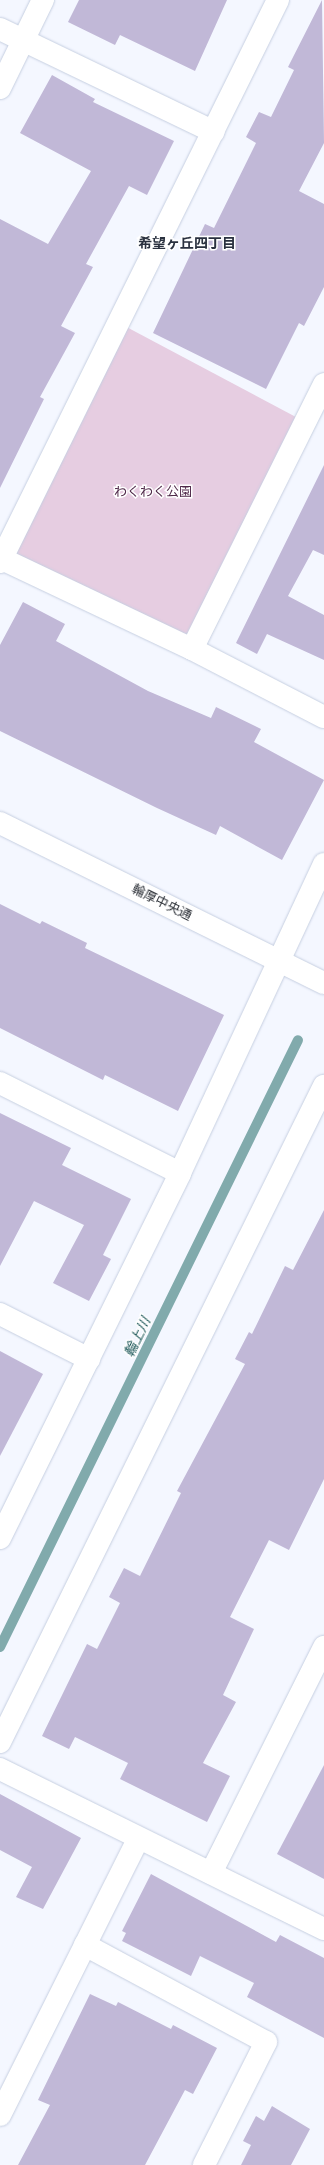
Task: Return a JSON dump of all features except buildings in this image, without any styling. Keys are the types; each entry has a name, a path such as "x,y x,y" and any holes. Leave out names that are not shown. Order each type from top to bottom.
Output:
{"street":[{"path":"0,88 43,0"},
{"path":"278,0 214,132 0,560 192,649 324,717"},
{"path":"0,29 214,132"},
{"path":"192,649 324,384"},
{"name":"輪厚中央通","path":"0,823 324,983"},
{"path":"0,1538 180,1173 324,864"},
{"path":"0,1083 180,1173"},
{"path":"0,1742 324,1086"},
{"path":"0,1314 89,1359"},
{"path":"210,1873 324,1647"},
{"path":"0,1769 138,1839 324,1929"},
{"path":"0,2115 138,1839"},
{"path":"85,1945 266,2042 204,2165"}],"green space":[{"name":"わくわく公園","path":"119,323 305,422 181,655 0,559 0,547"}],"waterway":[{"name":"輪上川","path":"0,1647 298,1040"}],"district":[{"name":"希望ヶ丘四丁目","path":"187,243"}]}
